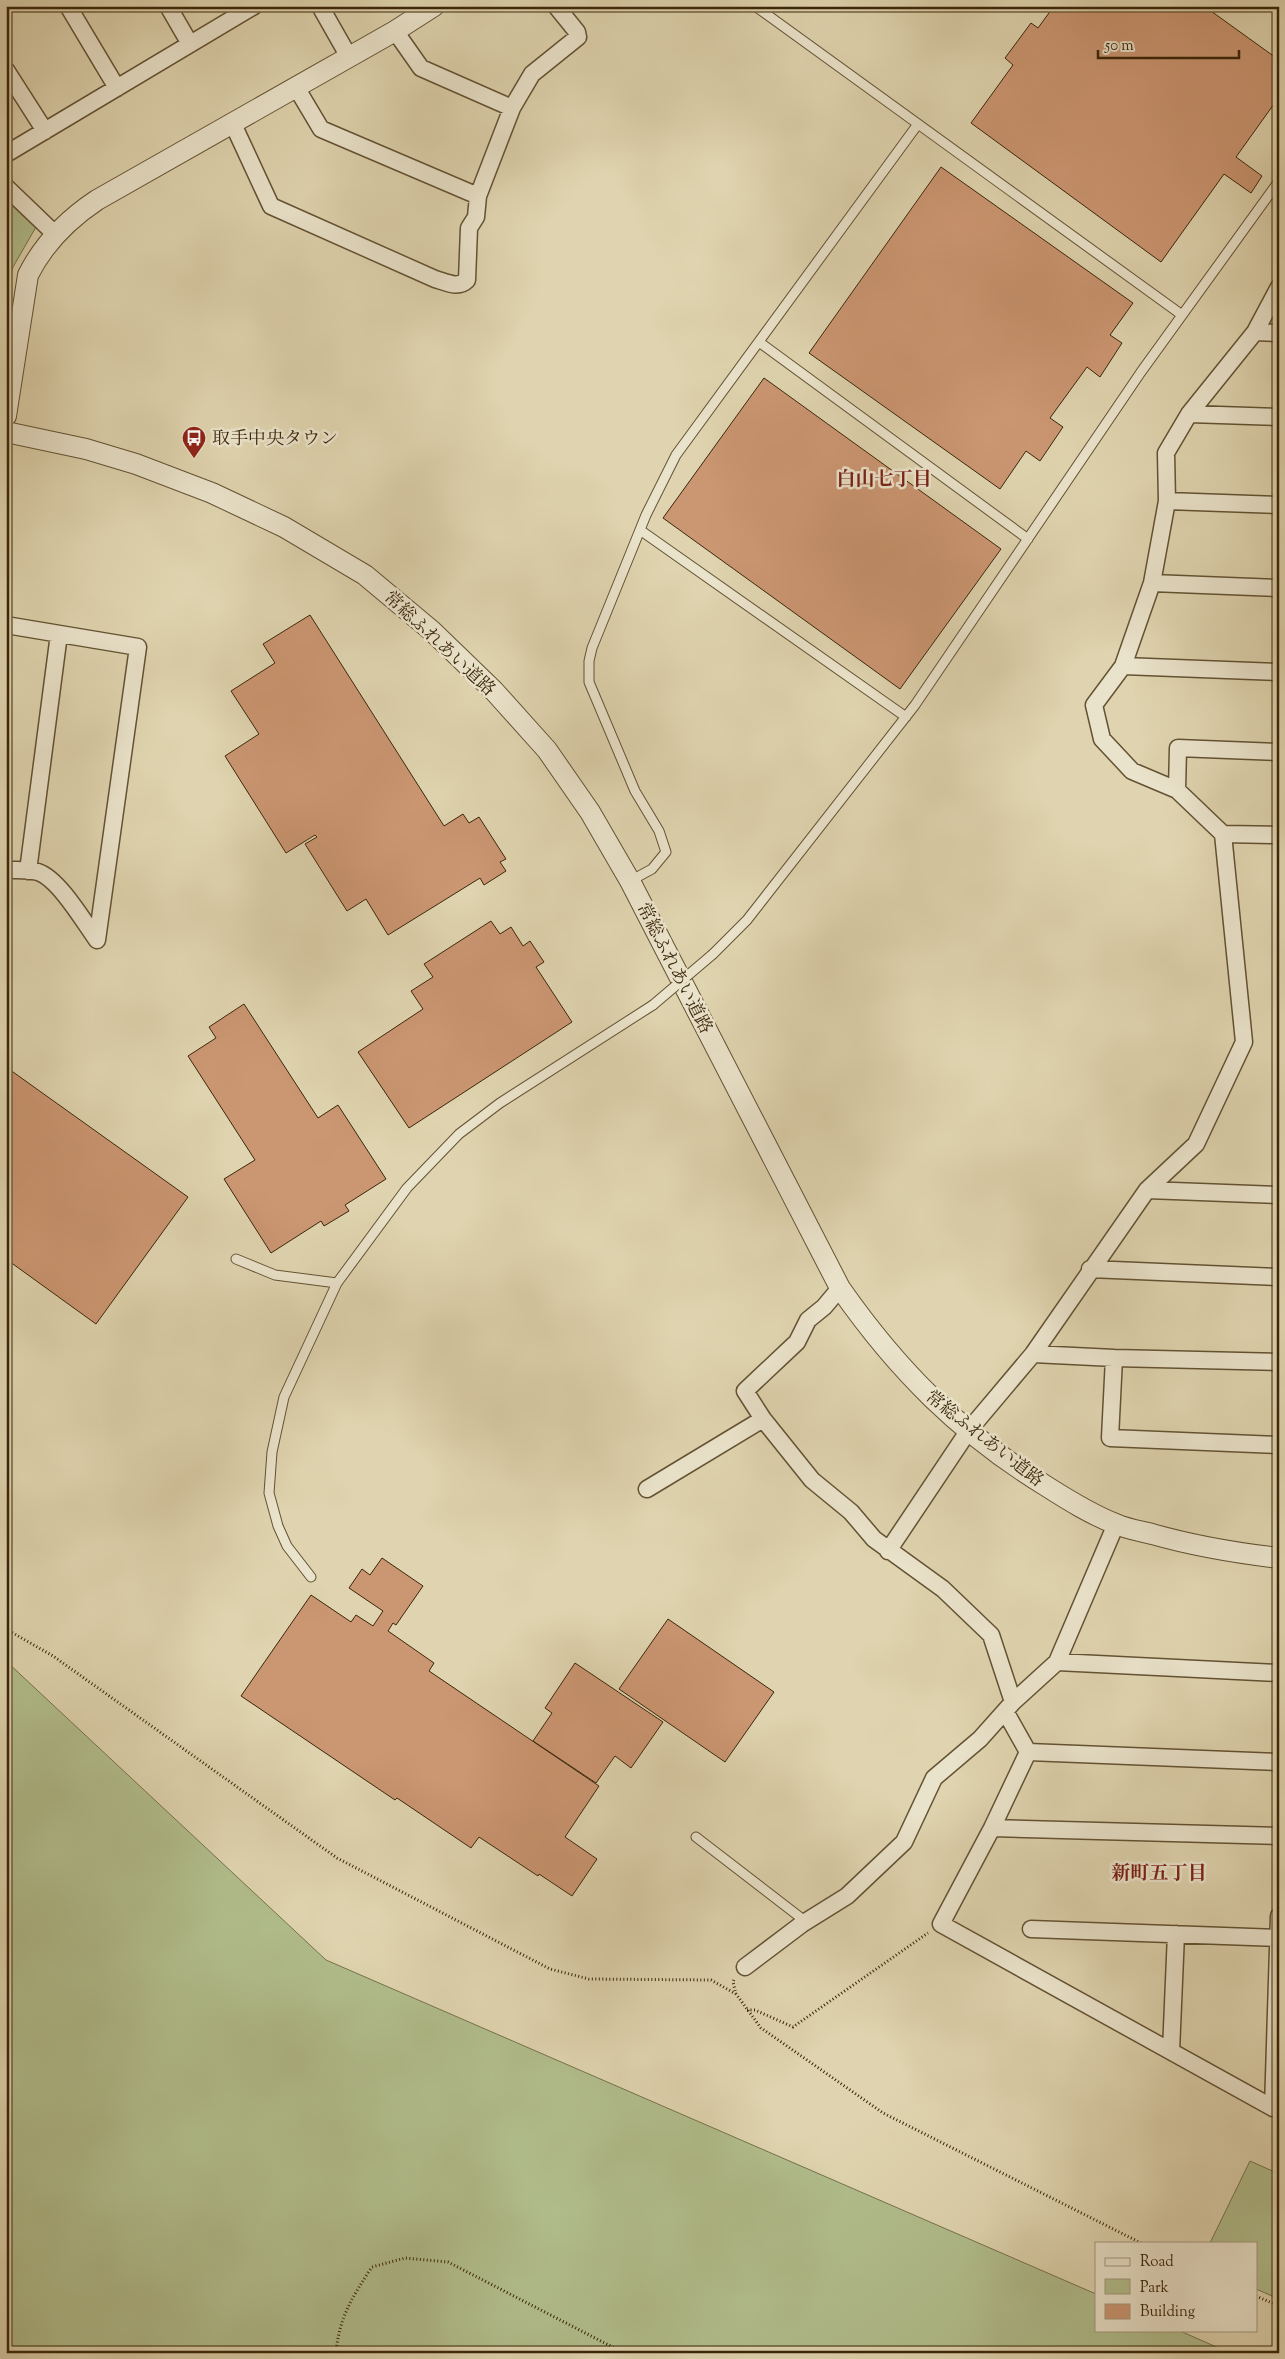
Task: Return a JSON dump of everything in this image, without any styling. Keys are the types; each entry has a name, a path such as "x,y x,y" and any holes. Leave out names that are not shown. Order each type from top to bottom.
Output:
{"street":[{"path":"68,6 117,88"},
{"path":"168,6 190,44"},
{"path":"6,154 254,6"},
{"path":"320,6 349,57"},
{"path":"6,416 28,275 38,254 55,234 76,214 97,200 395,31 434,6"},
{"path":"233,124 271,206 435,279 457,285 463,284 467,280 469,228 476,217 478,196 512,108 532,74 576,41 578,37 578,32 556,6"},
{"path":"395,31 421,68 512,108"},
{"path":"6,70 45,131"},
{"path":"296,87 321,129 478,196"},
{"path":"6,186 55,234"},
{"path":"888,1551 969,1430 1034,1354 1090,1270 1147,1190 1196,1144 1244,1042 1223,834 1177,790 1132,771 1102,739 1094,705 1123,666 1152,583 1167,501 1166,453 1189,414 1255,332 1279,288"},
{"path":"1255,332 1279,333"},
{"path":"1189,414 1279,417"},
{"name":"常総ふれあい道路","path":"6,432 86,449 136,464 212,493 284,527 365,575 432,631 494,692 547,750 590,812 630,881 840,1288 870,1330 903,1370 937,1404 1018,1469 1063,1497 1116,1524 1186,1543 1239,1554 1279,1558"},
{"path":"1167,501 1279,505"},
{"path":"1152,583 1279,588"},
{"path":"6,625 138,648 97,940 61,890 40,873 6,870"},
{"path":"28,871 59,634"},
{"path":"1123,666 1279,672"},
{"path":"1177,790 1178,748 1279,752"},
{"path":"1223,834 1279,835"},
{"path":"1147,1190 1279,1195"},
{"path":"1090,1270 1279,1277"},
{"path":"840,1288 824,1307 808,1320 797,1342 745,1391 763,1419 812,1480 851,1512 874,1539 888,1551 943,1589 990,1635 1009,1706 1028,1752 992,1828 941,1924 1276,2108 1279,1916"},
{"path":"1034,1354 1279,1362"},
{"path":"1114,1358 1110,1438 1279,1445"},
{"path":"647,1489 763,1419"},
{"path":"745,1967 806,1921 847,1896 904,1842 934,1778 980,1739 1009,1706 1057,1662 1116,1524"},
{"path":"1057,1662 1279,1673"},
{"path":"1028,1752 1279,1762"},
{"path":"992,1828 1279,1836"},
{"path":"1031,1928 1278,1938"},
{"path":"1171,2051 1176,1934"}],"lane":[{"path":"755,6 1182,315"},
{"path":"630,881 652,869 666,852 659,831 635,791 590,682 592,648 640,530 676,455 918,124"},
{"path":"311,1577 287,1546 278,1526 269,1493 272,1452 284,1397 338,1283 407,1188 459,1134 500,1103 653,1005 714,954 748,920 906,717 1182,315 1279,181"},
{"path":"759,342 1028,539"},
{"path":"640,530 906,717"},
{"path":"236,1259 275,1274 338,1283"},
{"path":"696,1836 806,1921"}],"path":[{"path":"6,1628 52,1656 338,1858 550,1969 590,1979 711,1980 736,1994"},
{"path":"747,2010 755,2010 793,2026 941,1924"},
{"path":"745,1967 733,1982 736,1994 761,2028 883,2113 1138,2242"},
{"path":"336,2353 347,2305 372,2268 406,2258 448,2262 624,2353"},
{"path":"1258,2297 1279,2306"}],"green space":[{"path":"6,200 36,227 13,267 6,291"},
{"path":"6,1661 326,1960 1095,2294 1095,2332 1183,2332 1230,2353 6,2353"},
{"path":"1250,2161 1279,2174 1279,2299 1258,2290 1258,2242 1210,2242"}],"building":[{"path":"1054,6 1204,6 1279,60 1279,97 1236,157 1262,176 1251,193 1224,174 1161,262 971,123 1013,65 1005,58 1031,23 1038,28"},
{"path":"941,167 1133,303 1110,335 1122,343 1100,377 1087,367 1050,418 1063,427 1040,461 1026,451 1000,489 809,353"},
{"path":"764,378 1001,549 900,689 663,518"},
{"path":"310,615 444,826 463,814 469,823 479,817 506,859 500,862 506,871 484,885 480,878 388,935 366,899 347,911 305,844 317,837 315,835 286,853 225,756 259,734 231,691 275,663 263,644"},
{"path":"491,921 500,934 511,927 523,946 530,941 544,962 536,967 572,1022 409,1128 358,1052 423,1009 411,991 433,977 424,964"},
{"path":"244,1004 318,1118 338,1105 386,1179 345,1205 349,1211 324,1226 321,1221 271,1253 224,1179 255,1160 188,1056 216,1038 209,1027"},
{"path":"6,1067 188,1197 96,1324 6,1259"},
{"path":"382,1558 423,1586 396,1625 393,1623 388,1631 434,1663 429,1671 599,1786 565,1837 597,1859 572,1896 479,1837 471,1848 397,1798 395,1800 241,1696 311,1595 351,1622 356,1615 373,1626 383,1611 349,1588 362,1569 370,1575"},
{"path":"668,1619 774,1692 725,1762 619,1689"},
{"path":"575,1663 663,1722 631,1768 615,1756 596,1783 533,1741 552,1713 545,1708"}],"place":[{"name":"取手中央タウン","path":"194,459"}],"district":[{"name":"白山七丁目","path":"884,478"},
{"name":"新町五丁目","path":"1159,1872"}]}
